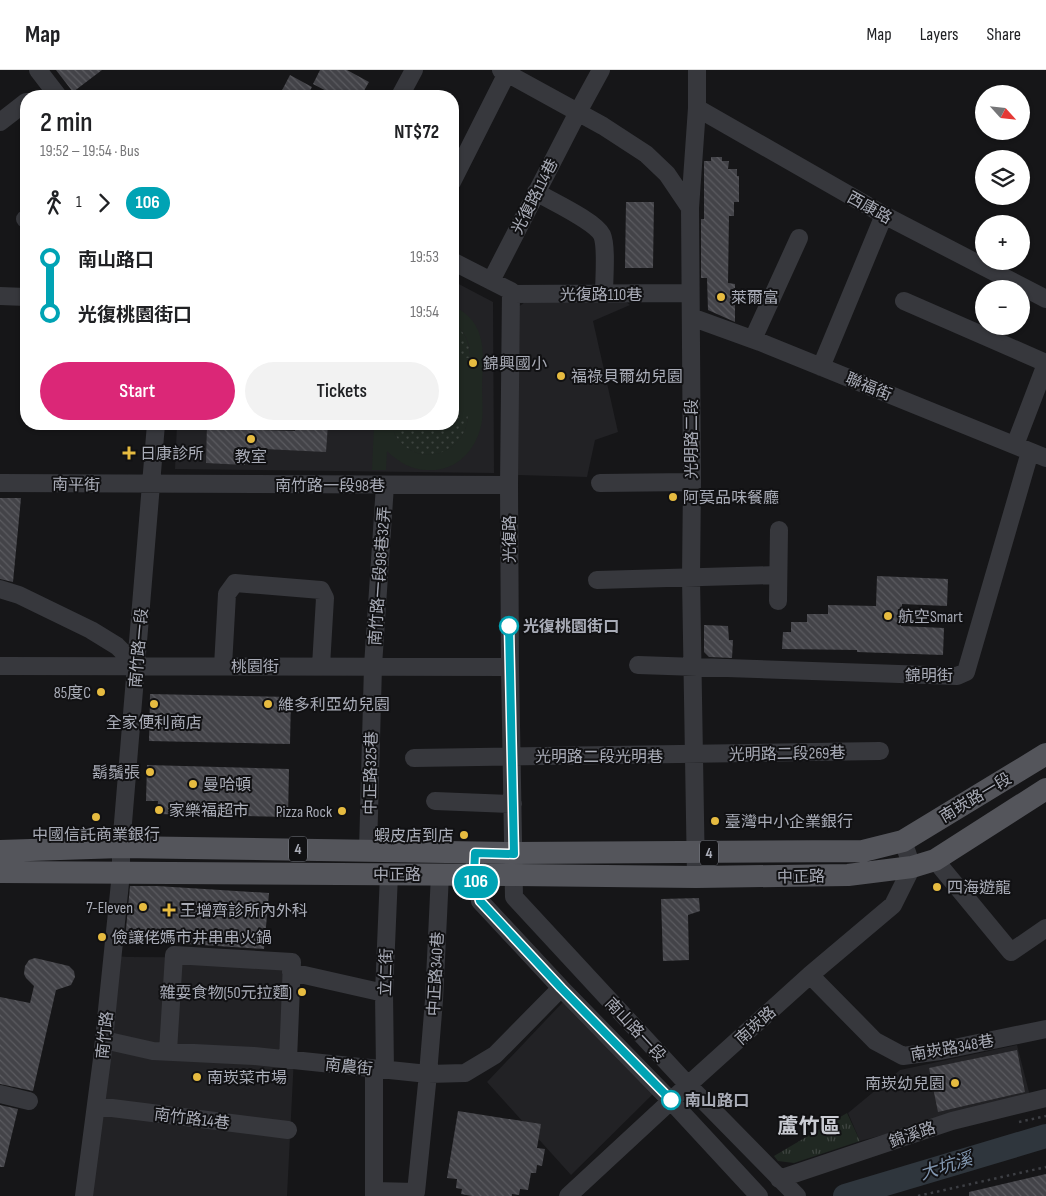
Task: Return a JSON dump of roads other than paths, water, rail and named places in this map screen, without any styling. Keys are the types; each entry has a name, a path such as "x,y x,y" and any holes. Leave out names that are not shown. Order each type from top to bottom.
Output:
{"main road":[{"name":"南崁路一段","path":"903,841 1046,754"},
{"name":"南崁路一段","path":"912,867 935,860 1046,789"},
{"name":"中正路","path":"0,851 121,846 368,850 475,864 514,864 696,853 863,851 903,841"},
{"name":"中正路","path":"0,872 440,874 475,864"},
{"name":"中正路","path":"514,864 696,877 848,875 912,867"}],"street":[{"path":"38,70 52,90"},
{"path":"403,90 414,70"},
{"name":"光復路114巷","path":"491,281 601,70"},
{"name":"光明路二段","path":"696,877 691,578 690,208 698,70"},
{"path":"459,167 504,72 603,126 646,154 667,174 690,208"},
{"path":"0,122 20,107"},
{"name":"西康路","path":"697,108 884,215 1046,299"},
{"path":"536,192 594,225 602,235 604,294"},
{"path":"822,367 884,215"},
{"path":"753,339 799,238"},
{"path":"459,265 511,291 511,294"},
{"name":"光復路110巷","path":"511,294 690,293"},
{"name":"光復路","path":"511,294 508,485 514,864"},
{"path":"0,296 20,298"},
{"path":"904,300 1046,364"},
{"name":"聯福街","path":"691,317 753,339 1030,452"},
{"name":"錦明街","path":"638,665 957,676 966,672 1030,452 1046,364"},
{"name":"南竹路一段","path":"121,873 121,846 156,430"},
{"path":"600,483 692,482"},
{"name":"南平街","path":"0,483 151,485"},
{"name":"南竹路一段98巷","path":"151,485 508,485"},
{"name":"南竹路一段98巷32弄","path":"373,666 385,485"},
{"path":"778,601 779,530"},
{"path":"597,580 777,575"},
{"path":"222,666 227,594 235,583 321,590 325,598 321,666"},
{"path":"0,589 19,595 91,630 117,646 137,666"},
{"name":"桃園街","path":"0,666 510,667"},
{"name":"中正路325巷","path":"368,850 373,666"},
{"name":"光明路二段269巷","path":"694,755 880,751"},
{"name":"光明路二段光明巷","path":"414,758 694,755"},
{"path":"435,801 513,804"},
{"path":"903,841 912,867"},
{"path":"935,860 1012,952 1046,928"},
{"name":"南山路一段","path":"475,864 480,901 561,988 671,1100 759,1196"},
{"name":"南山路一段","path":"514,864 514,897 688,1085 789,1188"},
{"name":"南崁路","path":"568,1196 810,975 893,905 912,867"},
{"name":"南竹路","path":"84,1196 104,1040 121,873"},
{"name":"立仁街","path":"374,1194 389,874"},
{"name":"中正路340巷","path":"374,1194 416,1192 428,1074 440,874"},
{"path":"168,1051 174,955 292,967 384,993"},
{"path":"288,1060 292,967"},
{"name":"南崁路348巷","path":"810,975 875,1041 903,1056 1046,1029"},
{"name":"南農街","path":"104,1040 153,1050 254,1056 428,1074 465,1073 495,1056 561,988"},
{"path":"0,1094 28,1101"},
{"name":"錦溪路","path":"789,1188 952,1121 1046,1098"},
{"name":"南竹路14巷","path":"96,1106 288,1130"}],"waterway":[{"name":"大坑溪","path":"845,1196 1046,1136"}],"place":[{"name":"萊爾富","path":"721,297"},
{"name":"錦興國小","path":"473,363"},
{"name":"福祿貝爾幼兒園","path":"561,376"},
{"name":"教室","path":"251,439"},
{"name":"日康診所","path":"129,453"},
{"name":"阿莫品味餐廳","path":"673,497"},
{"name":"航空Smart","path":"888,616"},
{"name":"光復桃園街口","path":"509,626"},
{"name":"85度C","path":"101,692"},
{"name":"全家便利商店","path":"154,704"},
{"name":"維多利亞幼兒園","path":"268,704"},
{"name":"鬍鬚張","path":"150,772"},
{"name":"曼哈頓","path":"193,784"},
{"name":"家樂福超市","path":"159,810"},
{"name":"Pizza Rock","path":"342,811"},
{"name":"中國信託商業銀行","path":"96,817"},
{"name":"臺灣中小企業銀行","path":"715,821"},
{"name":"蝦皮店到店","path":"464,835"},
{"name":"四海遊龍","path":"937,887"},
{"name":"7-Eleven","path":"143,907"},
{"name":"王增齊診所內外科","path":"169,910"},
{"name":"儉讓佬媽市井串串火鍋","path":"102,937"},
{"name":"雜耍食物(50元拉麵)","path":"302,992"},
{"name":"南崁菜市場","path":"197,1077"},
{"name":"南崁幼兒園","path":"955,1083"},
{"name":"南山路口","path":"671,1100"}],"district":[{"name":"蘆竹區","path":"809,1126"}]}
